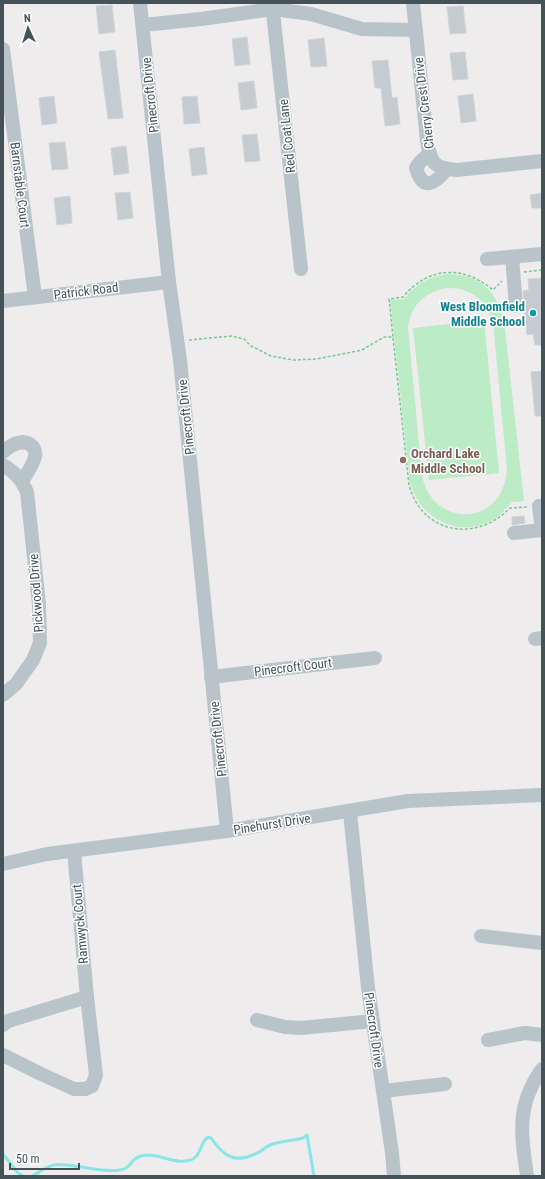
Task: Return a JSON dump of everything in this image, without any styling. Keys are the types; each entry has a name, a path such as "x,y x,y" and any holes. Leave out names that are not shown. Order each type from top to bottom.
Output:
{"street":[{"name":"Pinecroft Drive","path":"140,3 170,282 178,341 227,831"},
{"name":"Cherry Crest Drive","path":"413,3 429,154 432,161 447,169"},
{"path":"143,25 201,19 273,6 310,14 362,30 416,30"},
{"name":"Red Coat Lane","path":"273,6 301,269"},
{"name":"Barnstable Court","path":"3,49 35,297"},
{"path":"429,154 416,168 418,176 422,181 429,183 435,182 447,169 457,170 542,161"},
{"path":"487,259 542,254"},
{"path":"512,256 516,306"},
{"name":"Patrick Road","path":"3,301 170,282"},
{"path":"3,452 12,445 24,442 31,445 35,450 35,456 32,464 22,480 12,470 3,465"},
{"name":"Pickwood Drive","path":"3,695 16,684 33,660 40,643 39,604 27,492 22,480"},
{"path":"514,533 542,530 533,509"},
{"name":"Pinecroft Court","path":"211,677 375,658"},
{"name":"Pinehurst Drive","path":"3,864 46,854 227,831 350,812 408,801 542,796"},
{"name":"Pinecroft Drive","path":"350,812 373,1021 394,1176"},
{"name":"Ramwyck Court","path":"3,1055 74,1089 85,1089 92,1086 96,1075 87,997 74,851"},
{"path":"481,936 542,943"},
{"path":"3,1025 8,1022 87,997"},
{"path":"257,1020 285,1027 300,1028 373,1021"},
{"path":"488,1040 525,1033 542,1035"},
{"path":"527,1176 522,1129 524,1107 529,1089 542,1069"},
{"path":"383,1091 446,1084"}],"path":[{"path":"533,509 526,506 510,508 503,515 488,524 469,529 457,529 438,523 428,517 421,510 415,501 409,485 389,299 403,297 421,280 449,272 462,273 482,281 493,290 507,276 542,270"},
{"path":"178,341 231,336 244,339 251,346 271,356 294,360 317,359 350,353 362,350 384,337 393,337"}],"green space":[{"path":"440,275 458,275 477,281 491,292 501,309 504,320 524,501 512,502 494,519 474,527 450,525 429,513 414,494 410,482 390,300 404,299 418,285 428,279","holes":["455,288 476,296 486,308 493,323 507,470 503,489 494,502 482,511 468,514 453,513 440,506 429,494 422,476 408,327 416,306 425,296 438,290"]},
{"path":"484,320 499,473 429,480 413,328"}],"building":[{"path":"112,5 115,32 99,34 96,6"},
{"path":"463,6 466,33 450,34 447,7"},
{"path":"247,37 250,64 235,66 232,39"},
{"path":"324,38 327,66 311,67 308,40"},
{"path":"115,50 123,118 108,119 99,52"},
{"path":"465,52 468,79 453,80 450,53"},
{"path":"388,60 392,98 397,97 400,124 385,126 381,88 375,88 372,61"},
{"path":"254,81 257,108 241,110 238,83"},
{"path":"473,94 476,121 461,123 458,96"},
{"path":"54,96 57,123 42,125 39,98"},
{"path":"197,96 200,123 184,124 182,97"},
{"path":"257,134 260,161 245,162 242,135"},
{"path":"65,142 68,169 52,170 49,143"},
{"path":"126,146 129,173 114,175 111,148"},
{"path":"204,147 207,174 192,176 189,149"},
{"path":"130,192 133,218 118,220 115,193"},
{"path":"542,193 542,208 532,208 530,195"},
{"path":"70,196 72,223 57,225 54,198"},
{"name":"West Bloomfield Middle School","path":"542,278 542,345 535,345 533,334 527,335 523,291 529,290 528,279"},
{"name":"West Bloomfield Middle School","path":"542,371 542,416 535,416 531,372"},
{"path":"524,516 525,523 512,525 512,517"}],"waterway":[{"path":"32,1176 54,1165 106,1171 120,1170 127,1167 137,1157 148,1155 154,1155 177,1161 188,1161 196,1157 205,1139 208,1137 211,1138 225,1154 231,1157 242,1158 259,1152 270,1145 303,1138 307,1135 314,1176"},
{"path":"3,1154 17,1172 23,1176"}],"place":[{"name":"West Bloomfield Middle School","path":"533,313"},
{"name":"Orchard Lake Middle School","path":"403,460"}]}
